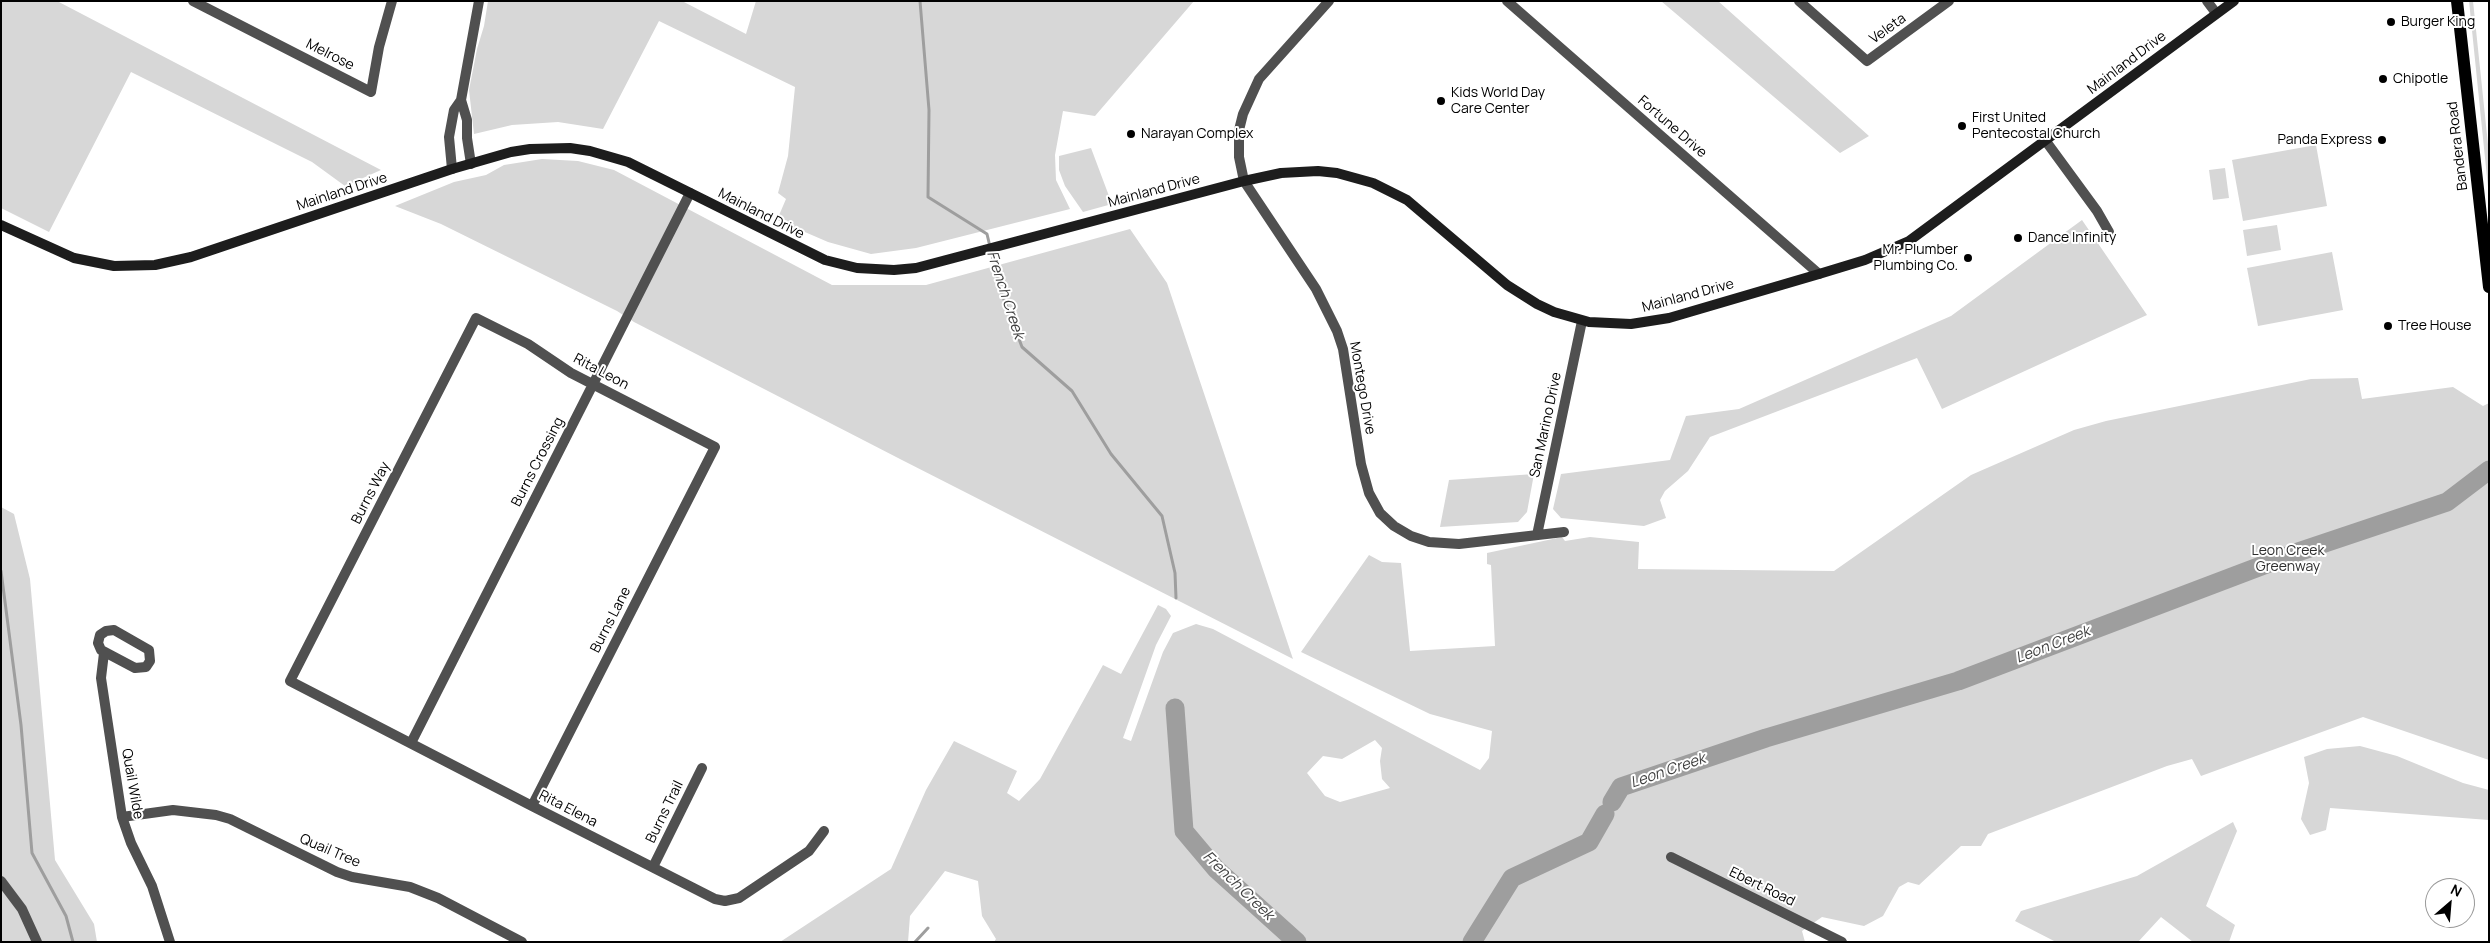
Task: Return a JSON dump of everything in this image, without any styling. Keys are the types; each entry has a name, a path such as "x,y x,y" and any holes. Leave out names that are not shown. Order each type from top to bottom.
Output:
{"main road":[{"name":"Mainland Drive","path":"1,224 74,258 114,266 155,265 191,257 452,169 530,149 570,148 590,150 628,162 802,250 839,264 876,270 894,270 916,268 945,261 1281,173 1318,171 1336,173 1373,183 1399,196 1422,212 1522,296 1554,312 1582,321 1611,324 1650,322 1865,260 1909,241 2234,1"},
{"name":"Bandera Road","path":"2457,1 2489,287"}],"street":[{"name":"Melrose","path":"193,1 371,92 379,47 392,1"},
{"path":"452,169 449,137 454,110 461,100 479,1"},
{"path":"1244,182 1239,157 1239,130 1242,114 1253,90 1266,68 1328,1"},
{"name":"Fortune Drive","path":"1507,1 1819,274"},
{"name":"Veleta","path":"1799,1 1868,61 1949,1"},
{"path":"2207,1 2216,14"},
{"path":"461,100 467,120 467,138 471,164"},
{"path":"2045,140 2097,211 2109,232"},
{"name":"Montego Drive","path":"1244,182 1316,290 1334,322 1343,350 1364,478 1380,513 1394,526 1411,536 1440,544 1459,544 1537,535"},
{"name":"Burns Crossing","path":"411,744 690,193"},
{"name":"Rita Leon","path":"476,318 528,344 571,374 715,447"},
{"name":"Burns Way","path":"290,681 476,318"},
{"name":"San Marino Drive","path":"1537,535 1582,321"},
{"name":"Burns Lane","path":"532,806 715,447"},
{"path":"1537,535 1564,532"},
{"name":"Quail Wilde","path":"104,653 138,669 149,664 151,657 146,647 110,630 103,632 98,639 99,647 104,653 101,678 122,816 131,843 152,886 170,942"},
{"name":"Rita Elena","path":"290,681 715,899 731,901 739,898 809,851 824,831"},
{"name":"Burns Trail","path":"653,867 702,768"},
{"name":"Quail Tree","path":"122,816 173,810 216,815 230,819 337,872 352,877 410,888 438,898 522,942"},
{"name":"Ebert Road","path":"1671,857 1842,942"},
{"path":"1,882 22,909 37,942"}],"green space":[{"path":"1,1 57,1 381,170 345,186 312,162 131,72 49,232 1,208"},
{"path":"488,1 682,1 746,34 756,1 1194,1 1095,116 1063,111 1055,155 1056,180 1070,209 916,248 871,254 828,242 777,220 786,199 778,193 788,156 795,87 659,21 603,129 558,122 512,125 474,134 469,90"},
{"path":"1661,1 1718,1 1869,136 1840,153"},
{"path":"2469,1 2473,1 2489,154 2489,197"},
{"path":"2316,145 2327,206 2243,221 2232,160"},
{"path":"1091,148 1112,204 1083,212 1065,186 1059,170 1059,156"},
{"path":"542,159 578,161 614,170 832,285 926,285 1130,229 1167,283 1293,659 900,459 634,322 617,311 441,224 395,206 454,182 486,175 504,165"},
{"path":"2225,168 2229,198 2213,200 2209,170"},
{"path":"2082,220 2147,315 1942,409 1917,358 1710,437 1688,471 1665,491 1660,500 1666,518 1644,526 1561,518 1553,509 1561,474 1670,460 1686,416 1739,409 1951,316"},
{"path":"2277,225 2281,250 2247,256 2243,230"},
{"path":"2332,252 2343,310 2258,326 2247,268"},
{"name":"Leon Creek Greenway","path":"2358,378 2362,399 2453,387 2483,406 2489,403 2489,760 2363,717 2201,776 2192,759 2167,766 1988,834 1981,846 1961,846 1919,885 1908,882 1899,887 1883,916 1864,926 1822,917 1802,931 1805,942 994,942 996,939 982,916 978,881 945,871 910,916 908,942 780,942 891,869 926,790 954,741 1017,771 1007,793 1019,801 1040,779 1103,665 1121,674 1158,605 1166,609 1171,616 1156,645 1123,738 1131,741 1163,652 1173,633 1196,624 1213,629 1480,770 1489,758 1492,731 1430,714 1301,652 1369,555 1382,562 1401,563 1410,651 1495,646 1491,565 1487,564 1487,553 1562,537 1565,541 1590,537 1639,542 1638,569 1834,571 1971,475 2074,430 2106,421 2311,379","holes":["1375,740 1382,748 1380,761 1382,779 1390,788 1340,802 1325,796 1307,773 1323,756 1342,759"]},
{"path":"1534,474 1527,512 1518,522 1440,527 1449,480"},
{"path":"1,507 14,514 30,579 55,860 94,924 97,942 1,942"},
{"path":"2360,746 2397,756 2463,783 2489,790 2489,820 2330,808 2326,830 2310,835 2301,819 2309,783 2304,757 2327,749"},
{"path":"2233,822 2237,831 2206,906 2235,925 2229,942 2193,942 2161,917 2138,942 2056,942 2015,921 2021,911 2137,876"}],"waterway":[{"name":"French Creek","path":"920,1 929,110 928,197 987,234 1000,289 1022,347 1072,391 1111,454 1162,516 1175,573 1176,598"},
{"name":"Leon Creek","path":"1612,802 1621,787 1766,738 1958,681 2298,552 2447,502 2489,470"},
{"path":"1,571 21,725 32,853 66,916 73,942"},
{"name":"French Creek","path":"1175,708 1184,831 1216,869 1297,942"},
{"name":"Leon Creek","path":"1472,942 1512,878 1589,842 1605,814"},
{"path":"915,942 928,928"}],"place":[{"name":"Burger King","path":"2391,22"},
{"name":"Chipotle","path":"2383,79"},
{"name":"Kids World Day Care Center","path":"1441,101"},
{"name":"First United Pentecostal Church","path":"1962,126"},
{"name":"Narayan Complex","path":"1131,134"},
{"name":"Panda Express","path":"2382,140"},
{"name":"Dance Infinity","path":"2018,238"},
{"name":"Mr. Plumber Plumbing Co.","path":"1968,258"},
{"name":"Tree House","path":"2388,326"}]}
